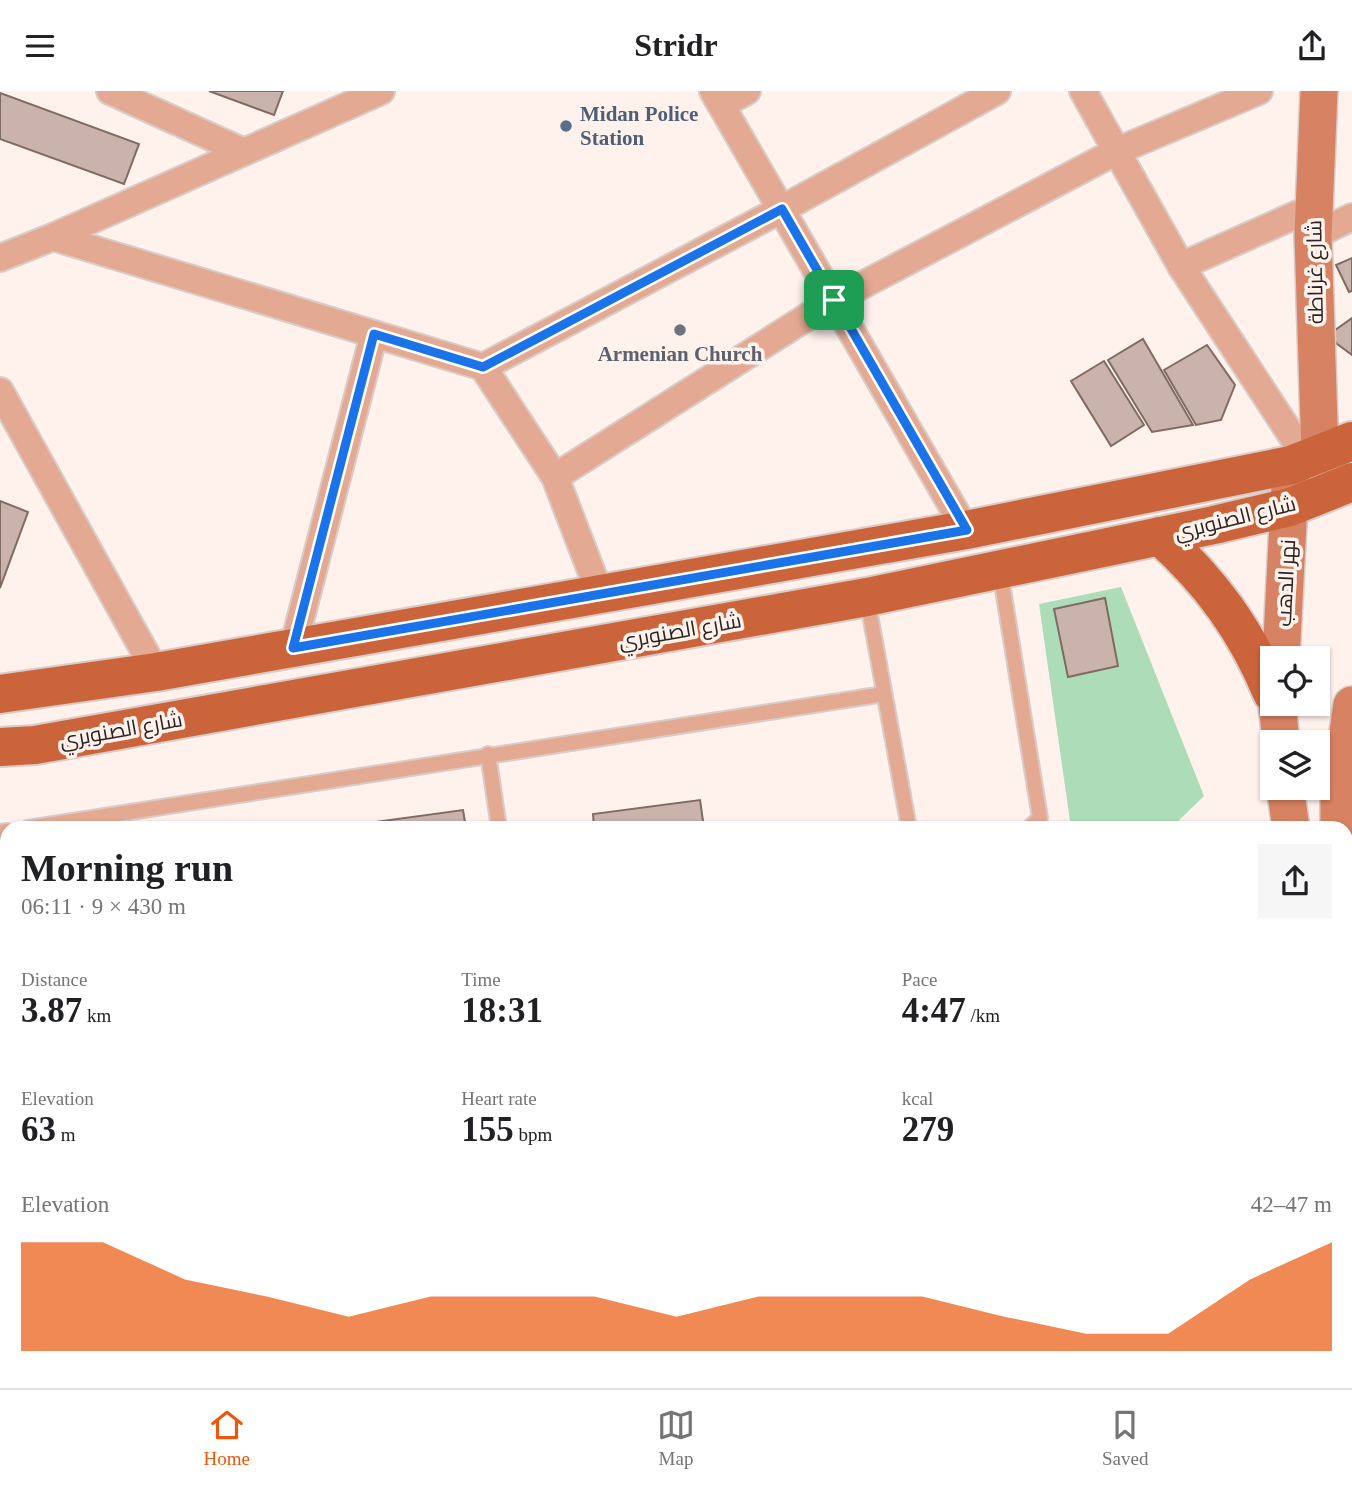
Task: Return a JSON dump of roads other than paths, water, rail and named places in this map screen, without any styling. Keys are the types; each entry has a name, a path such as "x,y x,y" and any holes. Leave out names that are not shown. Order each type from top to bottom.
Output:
{"main road":[{"name":"شارع غرناطة","path":"1317,455 1313,221 1319,91"},
{"name":"نهر الدهب","path":"1282,646 1290,507 1317,455"},
{"name":"شارع الصنوبري","path":"0,694 156,672 967,530 1317,455"},
{"name":"شارع الصنوبري","path":"0,747 62,740 867,597 1290,507 1352,482"},
{"path":"1160,536 1217,594 1241,627 1260,667"},
{"path":"1339,821 1339,795 1352,705"},
{"path":"1287,800 1290,821"}],"street":[{"path":"110,91 244,152"},
{"path":"0,258 381,91"},
{"path":"747,91 717,98 967,530"},
{"path":"483,367 782,209 997,91"},
{"path":"1083,91 1181,266 1317,455"},
{"path":"555,477 834,300 1117,151 1259,91"},
{"path":"1181,266 1313,221 1352,217"},
{"path":"53,237 483,367 555,477 600,594"},
{"path":"293,648 374,334"},
{"path":"0,391 156,672"}],"lane":[{"path":"1000,570 1040,818 1037,821"},
{"path":"867,597 908,821"},
{"path":"72,821 884,694"},
{"path":"488,754 498,821"}],"place":[{"name":"Midan Police Station","path":"566,126"},
{"name":"Armenian Church","path":"680,330"}]}
